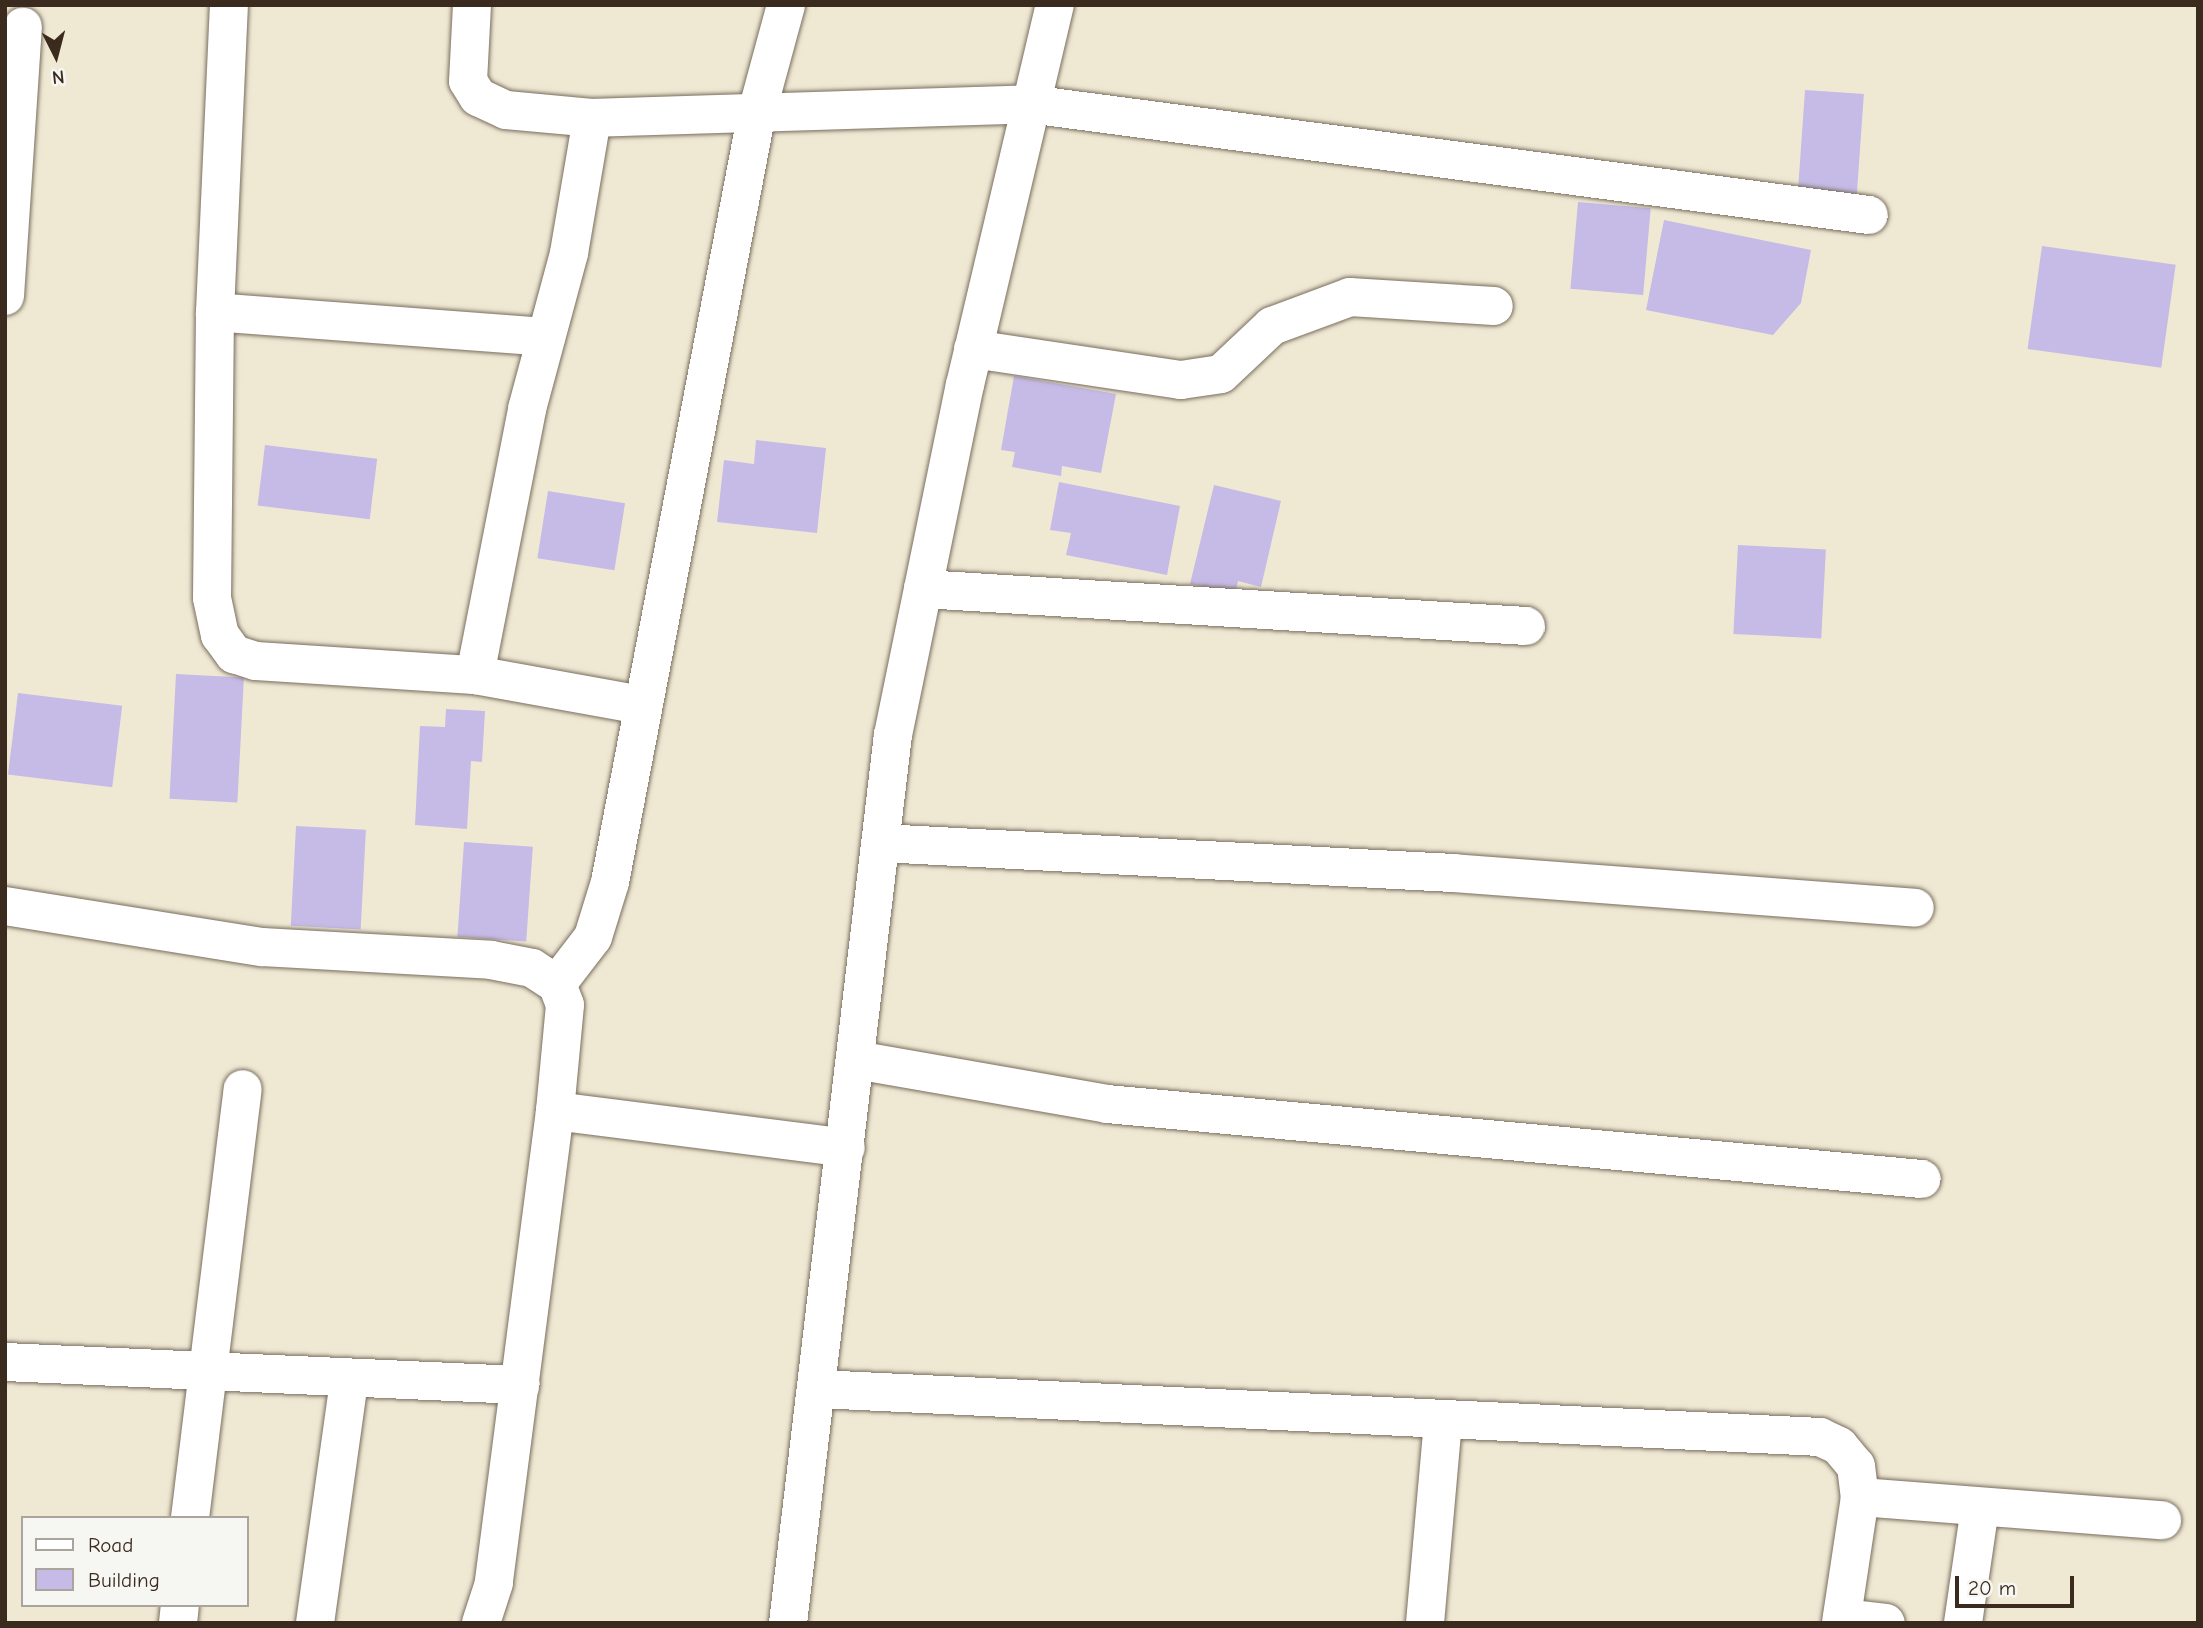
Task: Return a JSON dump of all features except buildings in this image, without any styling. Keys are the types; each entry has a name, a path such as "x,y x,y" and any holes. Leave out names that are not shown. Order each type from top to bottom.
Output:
{"street":[{"path":"229,5 215,312 212,598 220,635 234,654 256,661 475,675 641,705"},
{"path":"472,5 465,62 478,97 506,110 592,118 1029,104 1869,215"},
{"path":"557,984 593,937 610,883 641,705 757,112 786,5"},
{"path":"788,1623 894,735 973,349 1029,104 1055,5"},
{"path":"5,296 23,27"},
{"path":"475,675 547,337 569,253 592,118"},
{"path":"973,349 1181,380 1221,374 1272,326 1350,297 1494,306"},
{"path":"215,312 547,337"},
{"path":"923,589 1525,626"},
{"path":"881,843 1453,873 1915,908"},
{"path":"5,906 262,947 491,960 532,968 557,984 565,1005 555,1111 494,1583 481,1623"},
{"path":"856,1060 1107,1104 1922,1179"},
{"path":"190,1516 205,1375 243,1089"},
{"path":"555,1111 846,1148"},
{"path":"5,1362 205,1375 520,1385"},
{"path":"315,1623 349,1380"},
{"path":"818,1389 1820,1437 1839,1446 1856,1466 1860,1497 1841,1620 1886,1623"},
{"path":"1425,1623 1443,1420"},
{"path":"1860,1497 2162,1520"},
{"path":"1963,1623 1980,1508"}]}
